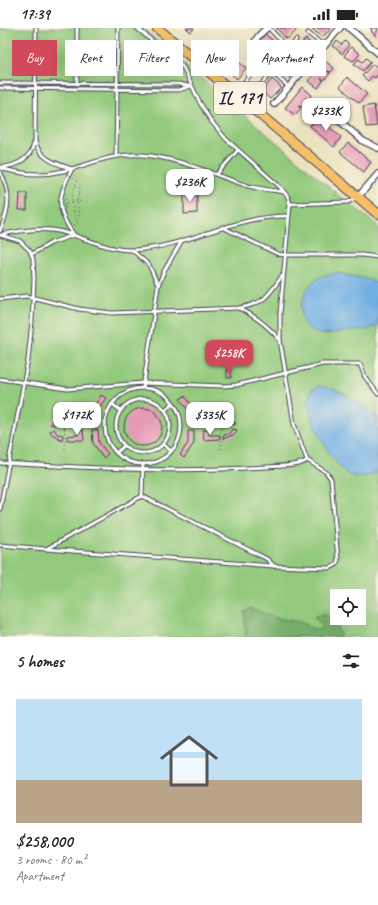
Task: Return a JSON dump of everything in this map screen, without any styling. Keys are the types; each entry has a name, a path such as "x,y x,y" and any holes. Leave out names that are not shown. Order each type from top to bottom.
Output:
{"main road":[{"name":"IL 171","path":"157,28 378,214"}],"street":[{"path":"256,40 268,28"},
{"path":"326,44 340,28"},
{"path":"349,28 378,53"},
{"path":"274,104 298,76"},
{"path":"330,104 336,116 363,141 378,148"},
{"path":"358,197 378,174"}],"lane":[{"path":"36,28 36,148 44,156 72,169"},
{"path":"77,28 77,84"},
{"path":"116,155 118,28"},
{"path":"0,545 274,566 330,568 336,565 338,560 331,479 326,472 307,460 294,424 280,340 287,216 290,204 284,192 226,139 211,121 191,86 181,64 137,28"},
{"path":"268,28 280,40"},
{"path":"308,33 317,40"},
{"path":"256,91 270,74 274,74 288,87"},
{"path":"235,94 249,76"},
{"path":"0,83 179,84 191,86"},
{"path":"0,88 179,90 191,86"},
{"path":"0,168 10,167 24,159 33,149 35,141"},
{"path":"217,174 238,150"},
{"path":"0,168 34,174 61,172 116,155 160,158 217,174 246,186 284,192"},
{"path":"72,169 62,190 60,202 62,214 74,235"},
{"path":"0,172 6,185 9,201 5,219 0,231"},
{"path":"290,204 348,202 358,197"},
{"path":"0,234 53,230 114,248 132,250 180,242 222,227 261,217 287,216"},
{"path":"222,227 278,254 362,255 378,258"},
{"path":"0,234 20,241 32,254 33,298 28,360 0,509"},
{"path":"32,254 51,243 74,235"},
{"path":"143,388 158,286 164,271 180,242"},
{"path":"132,250 145,260 153,271 158,286"},
{"path":"0,299 21,296 95,312 154,312 239,308 257,304 262,301 283,274"},
{"path":"239,308 250,313 267,326 280,340"},
{"path":"0,379 24,384 67,389 143,383 224,386 323,364 360,364 365,376 378,394"},
{"path":"143,388 159,391 173,403 179,414 181,430 176,445 171,452 159,461 143,464 126,460 116,453 108,440 105,431 105,421 112,404 126,392 143,388"},
{"path":"143,398 155,401 165,410 170,426 169,434 163,444 154,451 145,454 136,453 124,446 118,438 116,420 120,410 130,402 143,398"},
{"path":"165,410 173,403"},
{"path":"112,404 120,410"},
{"path":"163,444 171,452"},
{"path":"116,453 124,446"},
{"path":"0,463 143,470 236,469 301,464 307,460"},
{"path":"142,496 143,464"},
{"path":"142,496 267,559 274,566"},
{"path":"46,549 142,496"}],"path":[{"path":"69,176 78,181 75,186 72,201 75,218 78,223 69,228"},
{"path":"75,186 80,188 77,202 79,216 75,218"},
{"path":"62,190 67,202 62,214"},
{"path":"335,196 337,190"},
{"path":"67,202 77,202"},
{"path":"64,404 65,450"},
{"path":"221,404 221,449"}],"green space":[{"path":"0,28 142,28 156,40 124,40 124,76 183,76 183,63 191,70 191,76 198,76 336,193 378,226 378,637 0,637"},
{"path":"250,608 276,618 300,622 315,630 321,629 322,626 314,618 324,615 330,617 330,625 336,625 340,635 338,637 246,637 244,612"}],"water":[{"path":"337,273 370,280 378,284 378,324 368,329 327,335 313,331 307,326 303,320 302,305 307,289 312,283 321,277"},
{"path":"320,386 338,391 357,402 378,418 378,472 360,477 349,475 333,458 319,434 308,403 311,390"}],"building":[{"path":"186,28 194,28 191,32"},
{"path":"276,28 295,28 296,31 287,39"},
{"path":"311,28 329,28 331,29 322,37"},
{"path":"370,28 378,28 376,36 371,31 372,30"},
{"path":"265,34 272,40 260,40"},
{"path":"337,41 342,45 345,41 349,45 342,54 333,46"},
{"path":"351,47 360,54 353,61 344,56"},
{"path":"366,58 371,62 363,71 354,64 358,59 363,62"},
{"path":"326,62 334,68 331,72 327,71 330,73 324,80 321,78 323,81 318,88 308,81 312,76 326,76"},
{"path":"239,63 246,68 237,79 234,76 239,76"},
{"path":"373,64 378,68 378,74 375,78 372,76 368,81 362,76"},
{"path":"347,77 367,94 359,103 340,87"},
{"path":"272,79 281,88 270,99 262,91"},
{"path":"302,87 312,95 308,99 305,98 307,100 301,107 298,106 301,108 295,115 285,108"},
{"path":"374,105 377,126 366,127 363,107"},
{"path":"318,118 325,124 324,127 326,124 341,137 334,147 310,126"},
{"path":"348,143 371,162 364,172 340,152"},
{"path":"184,192 197,192 197,213 184,214"},
{"path":"20,193 27,193 27,210 19,210"},
{"path":"227,370 231,370 231,378 227,378"},
{"path":"101,395 106,398 97,411 98,423 92,423 92,410"},
{"path":"185,396 195,410 195,423 189,423 189,411 180,399"},
{"path":"139,408 147,408 154,411 159,416 162,427 159,438 154,443 147,446 139,446 132,443 127,438 124,431 124,423 127,416 132,411"},
{"path":"63,414 63,418 58,420 55,425 50,424 55,417"},
{"path":"67,414 83,414 83,423 78,424 78,419 67,419"},
{"path":"203,414 220,414 220,418 209,418 209,423 203,423"},
{"path":"223,414 231,417 236,424 231,425 229,420 224,418"},
{"path":"54,429 57,434 63,435 62,440 52,434 50,431"},
{"path":"232,429 237,430 235,434 223,439 224,435 229,434"},
{"path":"78,430 83,430 84,440 67,440 67,436 78,435"},
{"path":"92,430 98,430 99,443 108,454 103,458 93,443"},
{"path":"203,430 209,430 209,435 220,435 220,439 204,440"},
{"path":"188,431 194,431 194,443 184,458 180,455 188,443"}]}
